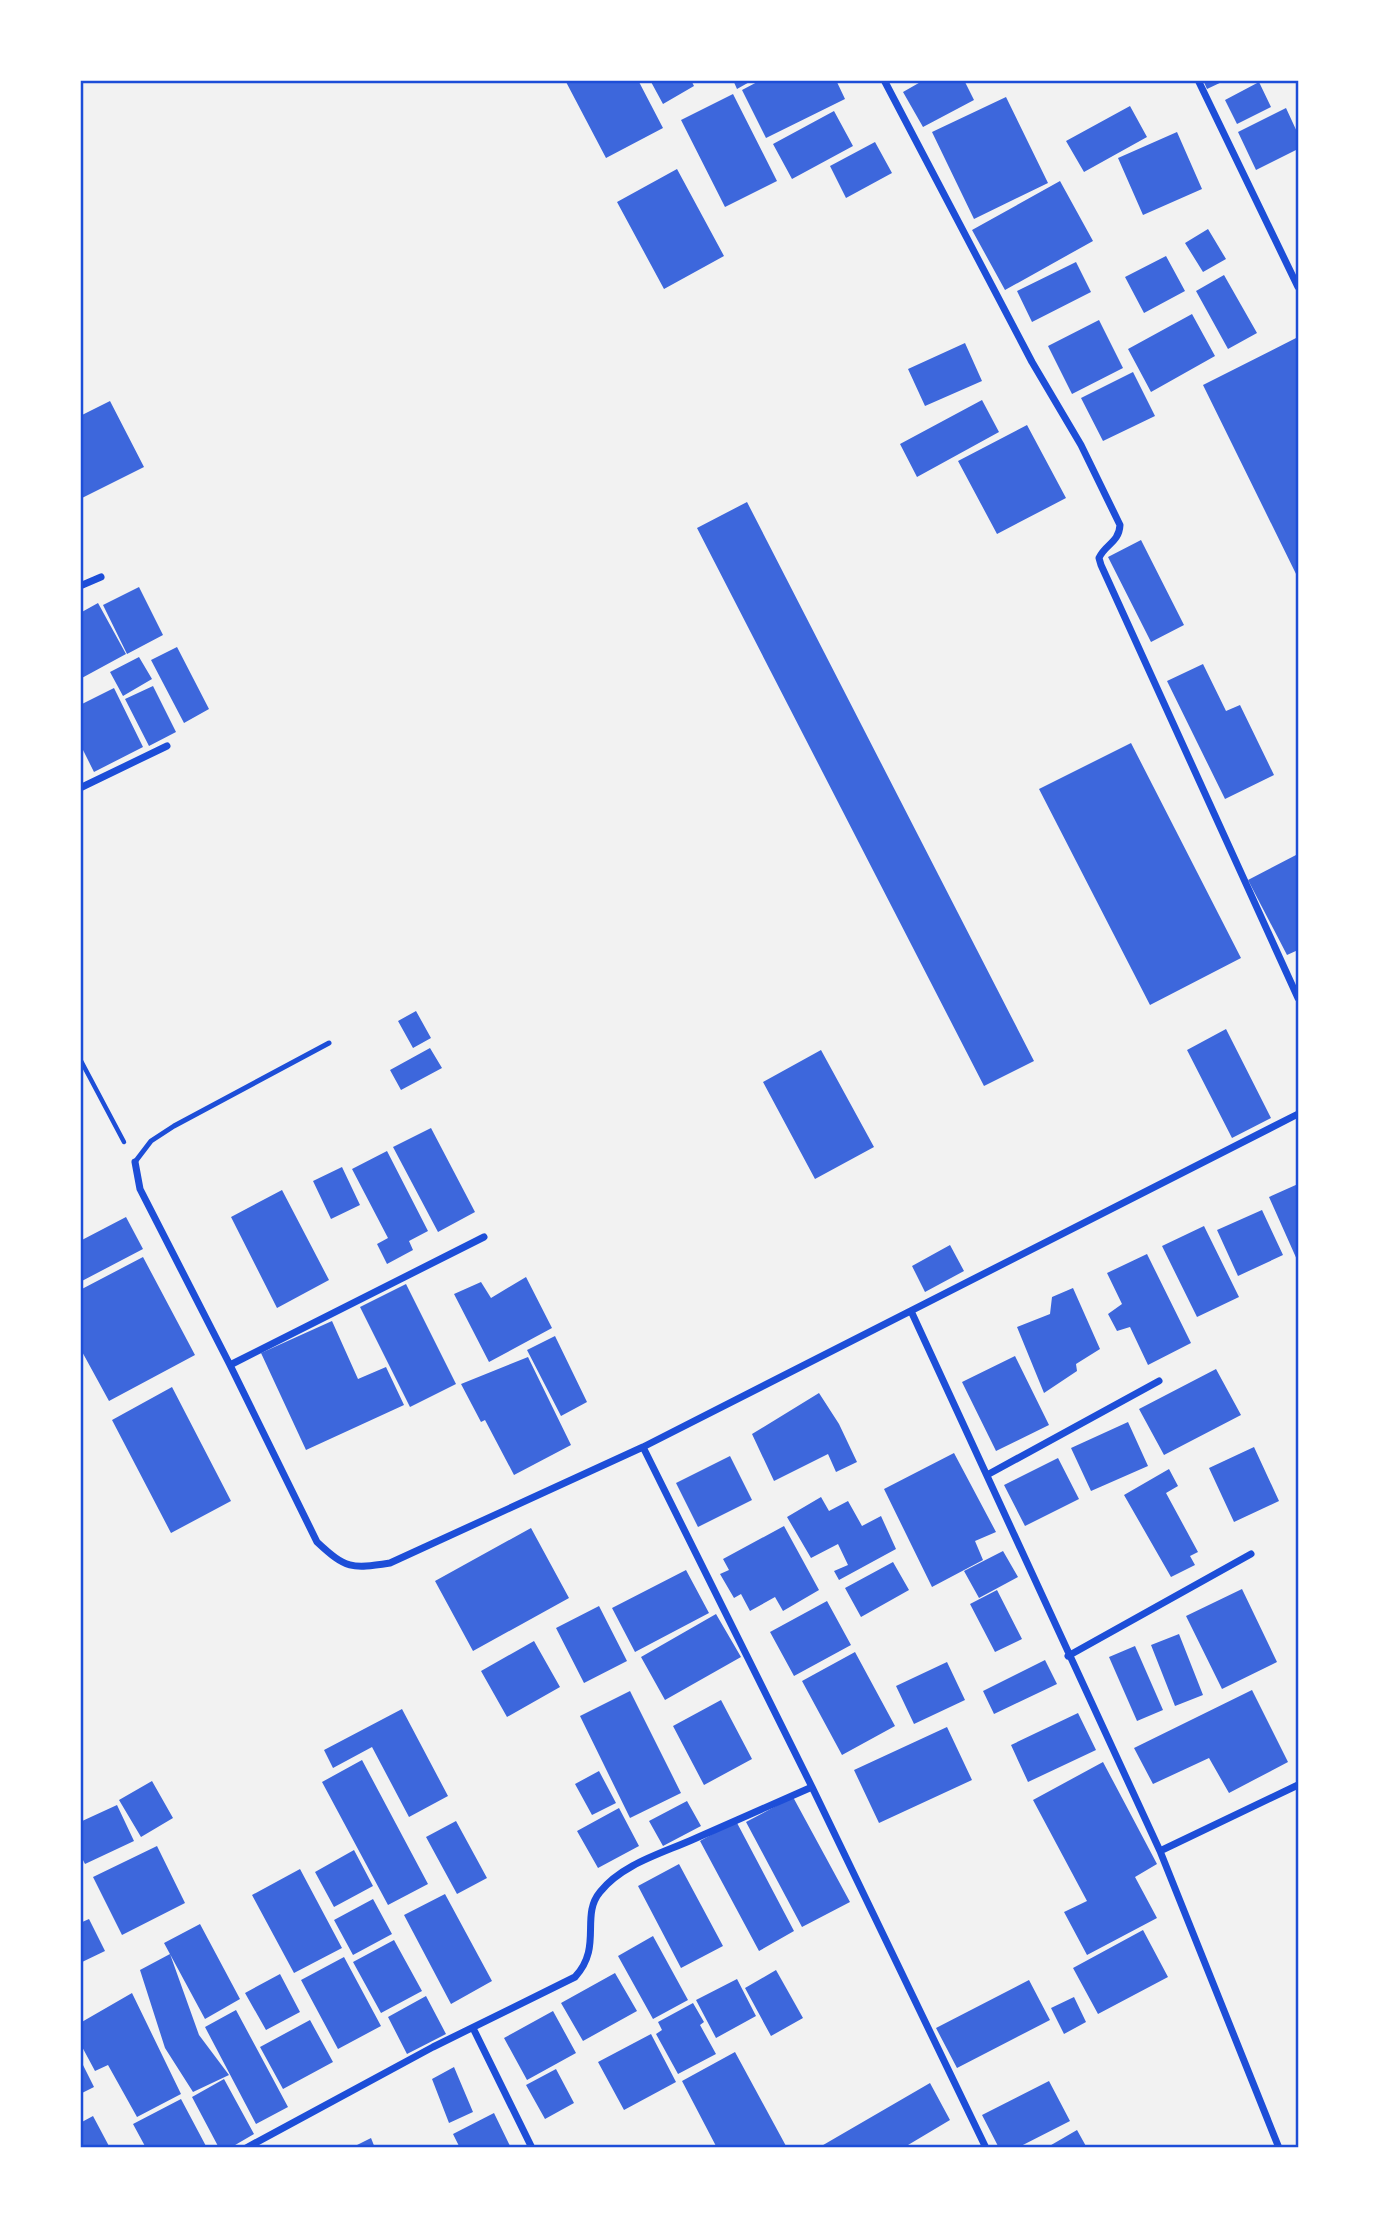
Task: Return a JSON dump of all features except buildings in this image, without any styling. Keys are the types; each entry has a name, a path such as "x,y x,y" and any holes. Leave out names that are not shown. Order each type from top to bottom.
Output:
{"street":[{"path":"884,80 1032,362 1081,445 1120,526 1115,542 1102,552 1099,558 1101,565 1298,998"},
{"path":"1198,80 1298,287"},
{"path":"80,586 101,577"},
{"path":"80,788 167,746"},
{"path":"135,1162 140,1189 317,1542 333,1557 356,1568 390,1563 643,1447 1298,1114"},
{"path":"230,1366 484,1237"},
{"path":"911,1311 1160,1852 1279,2147"},
{"path":"987,1475 1159,1381"},
{"path":"643,1447 813,1787 986,2147"},
{"path":"1068,1656 1251,1554"},
{"path":"1160,1852 1298,1785"},
{"path":"246,2147 575,1977 585,1967 590,1953 591,1916 598,1893 627,1869 813,1787"},
{"path":"473,2028 532,2147"}],"lane":[{"path":"135,1162 150,1141 174,1126 329,1043"}],"path":[{"path":"80,1059 135,1162"}]}
